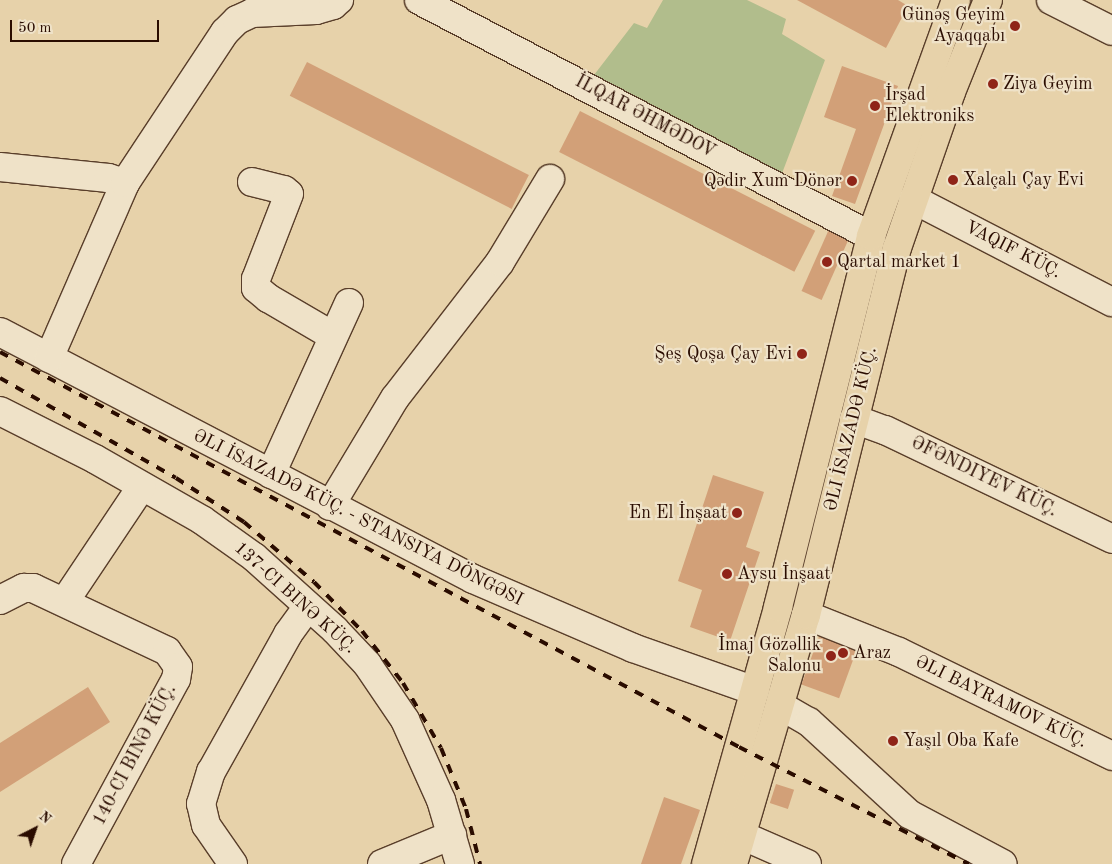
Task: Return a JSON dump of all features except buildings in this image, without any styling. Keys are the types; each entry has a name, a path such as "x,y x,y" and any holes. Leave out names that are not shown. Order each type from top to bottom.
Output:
{"main road":[{"name":"ƏLI İSAZADƏ KÜÇ.","path":"706,864 755,691 871,236 956,0"},
{"name":"ƏLI İSAZADƏ KÜÇ.","path":"733,864 781,706 806,615 897,248 981,3"}],"street":[{"path":"49,358 125,183 210,51 237,20 252,13 316,10 339,0"},
{"name":"İLQAR ƏHMƏDOV","path":"418,0 871,236"},
{"path":"1051,0 1112,31"},
{"path":"0,167 108,178 125,183"},
{"path":"330,506 395,398 500,262 550,179"},
{"path":"252,182 284,190 289,194 256,278 256,288 268,298 333,336"},
{"name":"VAQIF KÜÇ.","path":"913,199 1112,302"},
{"path":"271,474 349,303"},
{"name":"ƏLI İSAZADƏ KÜÇ. - STANSIYA DÖNGƏSI","path":"0,332 330,506 531,605 633,648 755,691"},
{"name":"137-CI BINƏ KÜÇ.","path":"0,411 95,458 202,520 254,557 308,606 367,664 405,720 427,764 460,864"},
{"name":"ƏFƏNDIYEV KÜÇ.","path":"854,419 885,430 1112,539"},
{"path":"65,601 142,486"},
{"path":"0,600 24,588 65,601 167,651 178,667 176,679 76,864"},
{"path":"233,864 206,825 201,804 211,772 288,634 308,606"},
{"name":"ƏLI BAYRAMOV KÜÇ.","path":"806,615 899,652 1112,756"},
{"path":"781,706 809,722 909,814 1003,864"},
{"path":"382,864 452,835"},
{"path":"742,835 807,864"}],"green space":[{"path":"663,0 747,0 786,19 782,34 825,60 781,176 594,75 634,23 647,28"}],"railway":[{"path":"0,352 739,747 969,864"},
{"path":"0,378 176,478 244,522 314,582 362,631 403,683 441,748 466,809 480,864"}],"place":[{"name":"Günəş Geyim Ayaqqabı","path":"1015,26"},
{"name":"Ziya Geyim","path":"993,84"},
{"name":"İrşad Elektroniks","path":"875,106"},
{"name":"Xalçalı Çay Evi","path":"953,180"},
{"name":"Qədir Xum Dönər","path":"852,181"},
{"name":"Qartal market 1","path":"827,262"},
{"name":"Şeş Qoşa Çay Evi","path":"802,354"},
{"name":"En El İnşaat","path":"737,513"},
{"name":"Aysu İnşaat","path":"727,574"},
{"name":"Araz","path":"843,653"},
{"name":"İmaj Gözəllik Salonu","path":"831,656"},
{"name":"Yaşıl Oba Kafe","path":"893,741"}]}
